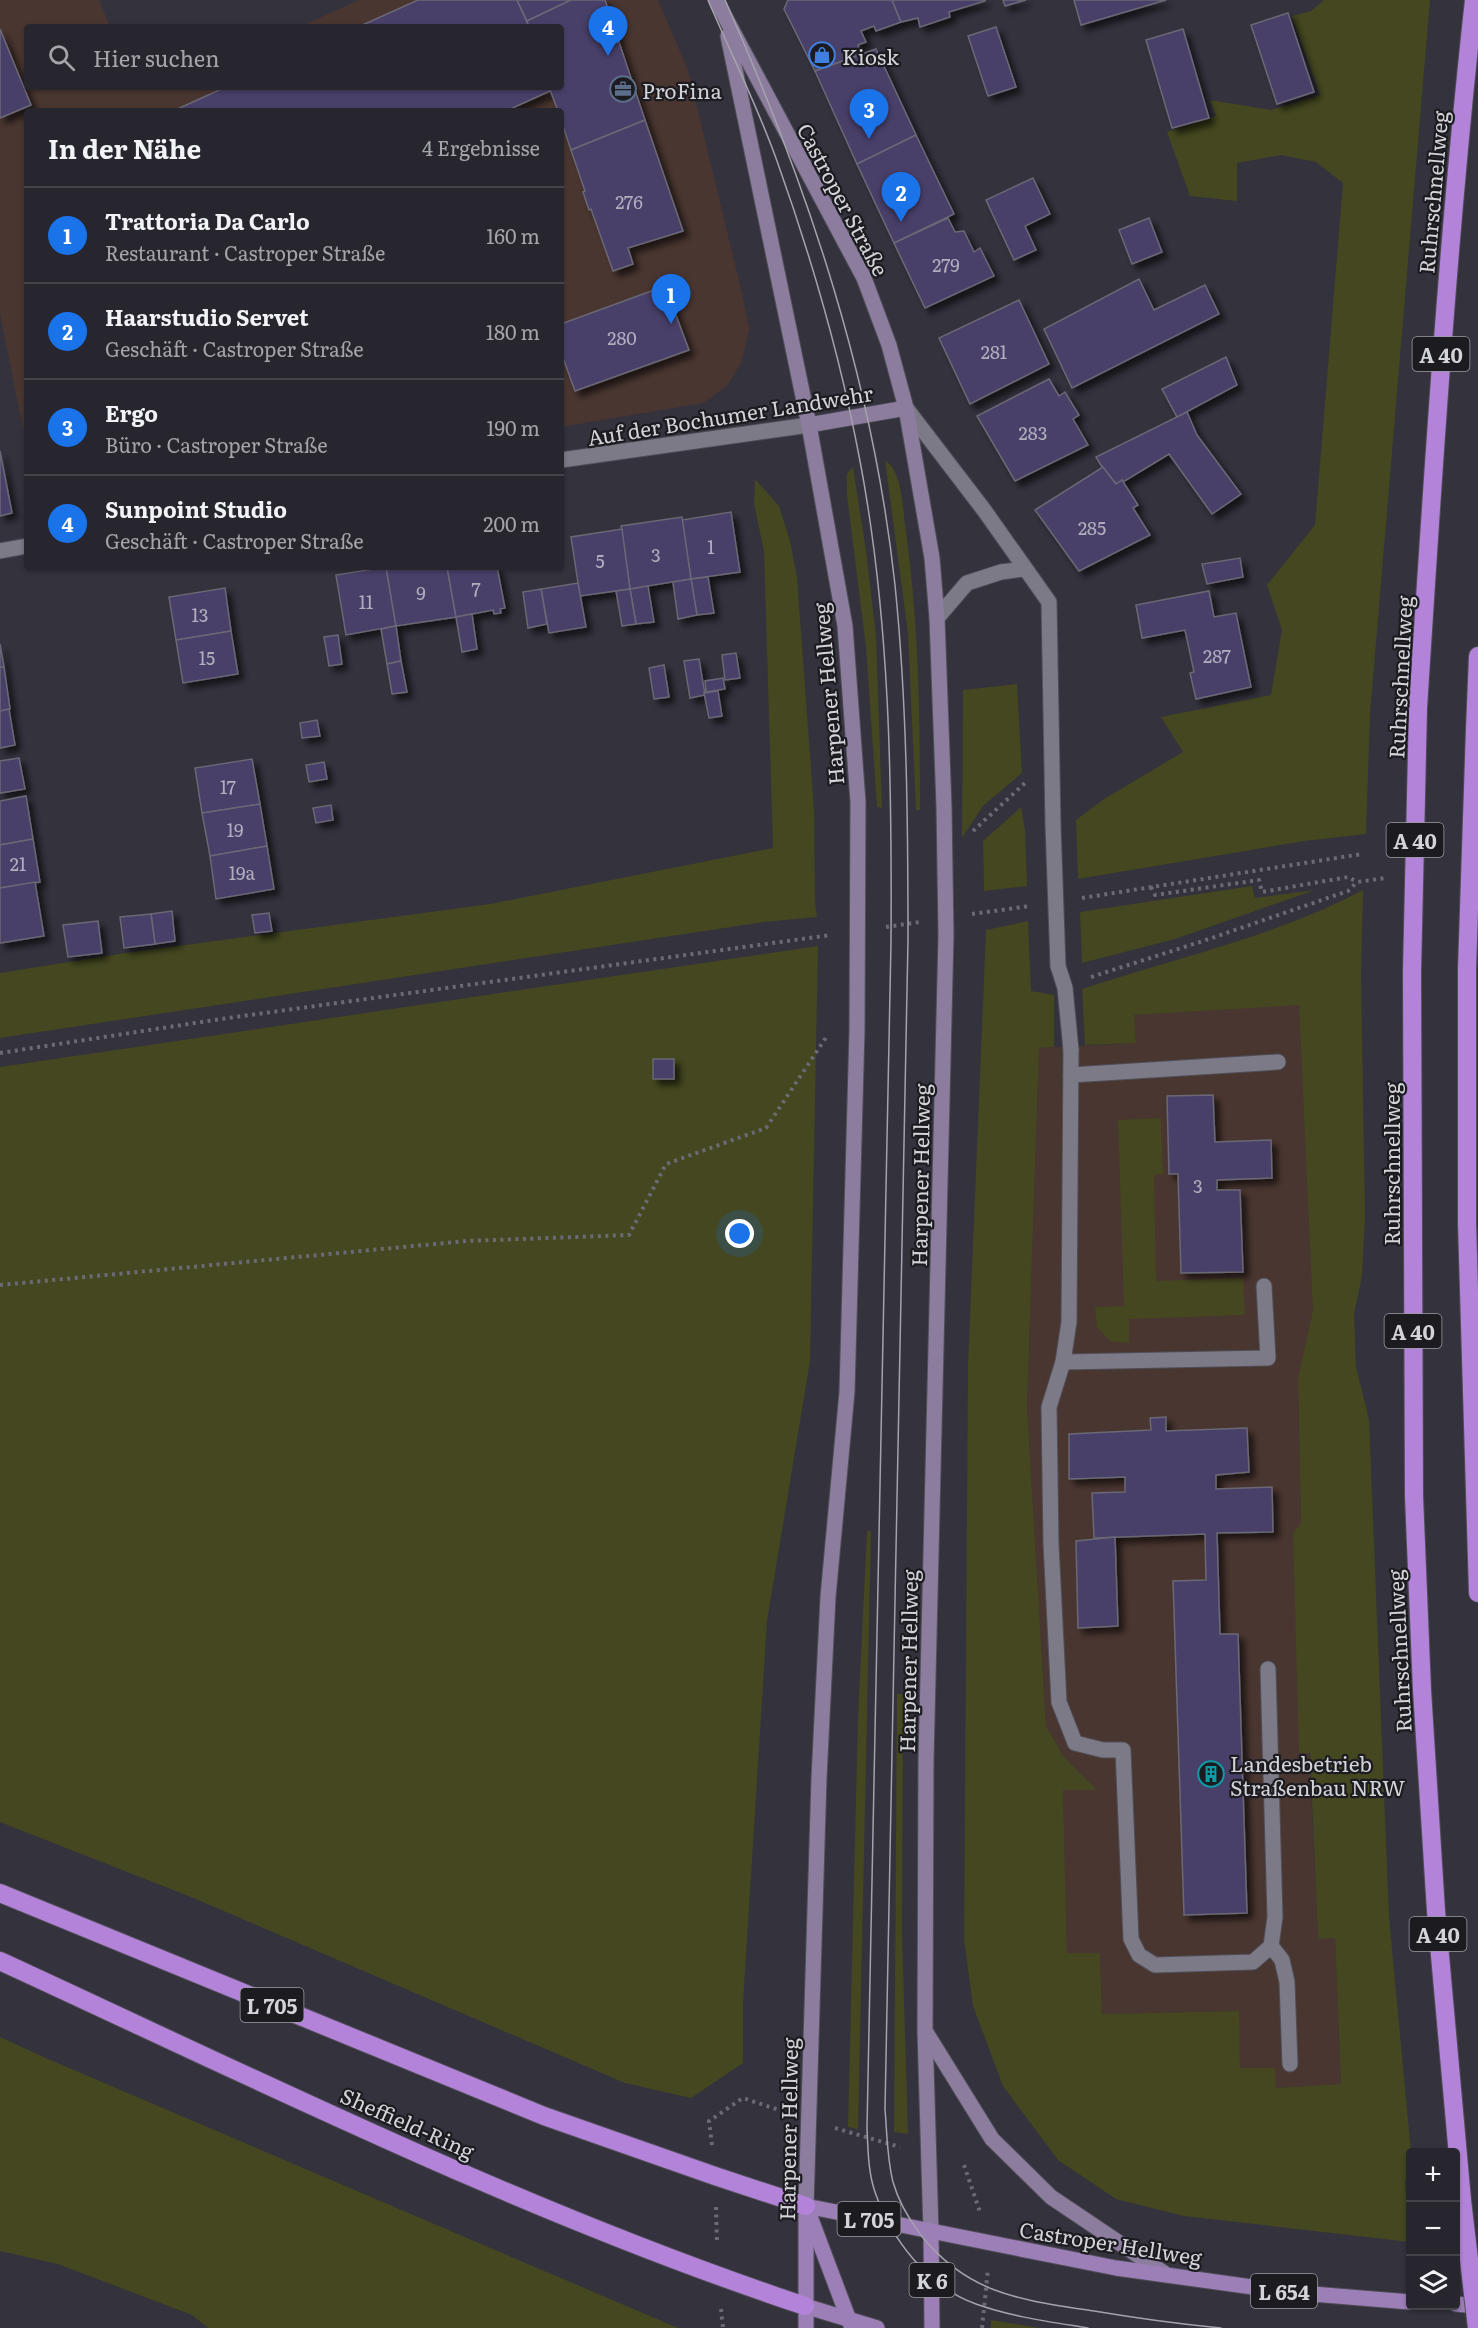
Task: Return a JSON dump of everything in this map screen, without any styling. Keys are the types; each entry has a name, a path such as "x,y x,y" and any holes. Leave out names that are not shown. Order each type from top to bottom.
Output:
{"highway":[{"name":"Ruhrschnellweg","path":"1474,0 1460,124 1437,396 1418,708 1412,972 1415,1530 1422,1690 1436,1911 1459,2177 1477,2328"},
{"name":"A 40","path":"1478,656 1467,969 1467,1223 1478,1593"},
{"path":"1472,851 1478,878"},
{"name":"L 705","path":"0,1893 544,2116 806,2206"},
{"name":"Sheffield-Ring","path":"0,1961 575,2221 718,2277 805,2306"}],"main road":[{"name":"Castroper Straße","path":"716,0 864,278 889,345 906,408 932,558 937,618"},
{"name":"Castroper Straße","path":"724,18 809,425"},
{"name":"Auf der Bochumer Landwehr","path":"809,425 906,408"},
{"name":"Harpener Hellweg","path":"806,2328 807,2120 819,1778 828,1597 847,1392 858,945 858,802 845,626 809,425"},
{"name":"Harpener Hellweg","path":"932,2328 926,2031 926,1760 946,935 937,618"},
{"name":"L 654","path":"926,2031 992,2139 1051,2197 1164,2273"},
{"name":"Castroper Hellweg","path":"806,2206 1116,2268 1288,2292 1406,2302"},
{"path":"806,2206 850,2324"},
{"path":"1460,2304 1478,2306"},
{"path":"805,2306 850,2324 877,2328"}],"street":[{"name":"Castroper Straße","path":"906,408 984,510 1024,570"},
{"name":"Auf der Bochumer Landwehr","path":"564,460 809,425"},
{"path":"0,551 24,547"},
{"path":"937,618 967,583 1001,572 1024,570 1049,602 1058,966 1065,988 1071,1050 1069,1322 1063,1362 1048,1407 1051,1544 1059,1702 1075,1743 1103,1750 1124,1750 1131,1939 1139,1955 1155,1965 1253,1962 1271,1946 1275,1917 1268,1669"},
{"path":"1071,1075 1278,1062"},
{"path":"1063,1362 1268,1358 1264,1286"},
{"path":"1271,1946 1282,1960 1287,1983 1290,2064"}],"path":[{"path":"945,857 1052,758"},
{"path":"1065,988 1101,972 1203,941 1348,891 1357,882 1348,877 1262,892 1259,880 1155,895 1151,887 1362,854"},
{"path":"967,915 990,912"},
{"path":"885,927 932,920"},
{"path":"0,1053 221,1019 838,934"},
{"path":"0,1285 467,1241 629,1235 666,1164 766,1128 827,1036 857,1030"},
{"path":"807,2120 964,2165"}],"shaded area":[{"path":"0,0 99,0 109,24 24,24 24,90 564,90 564,24 306,24 359,0 658,0 688,70 749,329 742,361 727,386 703,403 564,426 564,108 24,108 24,433 0,314"},
{"path":"1299,1004 1314,1311 1298,1378 1301,1524 1300,1753 1309,1752 1318,1938 1335,1938 1341,2085 1276,2088 1240,2068 1238,2011 1102,2014 1100,1953 1067,1954 1063,1790 1097,1790 1064,1757 1046,1726 1027,1407 1039,1048 1136,1043 1134,1015"}],"green space":[{"path":"1324,0 1430,0 1370,714 1366,834 1304,841 1078,879 1076,820 1104,799 1183,752 1161,717 1271,695 1282,630 1267,585 1315,525 1343,183 1316,162 1281,155 1237,163 1237,201 1190,196 1167,132 1216,116 1210,100 1271,110 1320,95 1292,16 1311,11"},
{"path":"885,460 893,469 899,484 914,601 920,740 920,810 916,810 908,634"},
{"path":"853,467 876,636 882,808 877,807 866,647 847,495 847,474"},
{"path":"755,479 779,506 790,541 797,577 814,809 817,917 764,922 0,1038 0,973 125,953 490,904 773,848 764,551 754,504"},
{"path":"1017,684 1022,773 983,806 962,838 963,690"},
{"path":"1021,807 1025,830 1027,886 984,891 983,841"},
{"path":"1252,886 1255,898 1315,890 1175,939 1082,963 1080,912"},
{"path":"1363,890 1361,975 1365,1218 1362,1276 1354,1314 1356,1367 1369,1419 1389,1917 1411,2148 1406,2148 1406,2242 1184,2216 1116,2199 1058,2160 1003,2086 973,2006 964,1940 968,1365 986,930 1028,921 1031,991 1054,995 1054,1047 1039,1048 1027,1407 1046,1726 1064,1757 1097,1790 1063,1790 1067,1953 1100,1953 1102,2014 1239,2011 1240,2068 1275,2068 1276,2088 1341,2084 1335,1938 1318,1939 1310,1753 1299,1753 1293,1533 1301,1523 1298,1378 1313,1311 1299,1005 1134,1015 1136,1043 1085,1045 1082,989 1261,933 1330,906"},
{"path":"818,946 810,1361 767,1621 743,2003 743,2063 691,2098 625,2083 191,1897 0,1822 0,1067"},
{"path":"1161,1118 1163,1174 1154,1175 1156,1281 1243,1278 1245,1315 1129,1319 1129,1343 1110,1341 1097,1327 1095,1307 1124,1306 1118,1120"},
{"path":"867,1531 871,1531 858,2129 848,2127 858,1716"},
{"path":"897,1694 903,1694 902,1932 908,2134 894,2132"},
{"path":"0,2037 678,2328 208,2328 192,2315 58,2264 0,2251"},
{"path":"991,2320 1040,2328 991,2328"}],"building":[{"path":"418,0 517,0 528,24 365,24"},
{"path":"517,0 571,0 527,21"},
{"path":"571,0 605,0 645,120 571,150 564,129 564,108 557,108 550,90 564,90 564,24 528,24 527,21"},
{"path":"788,0 892,0 901,22 876,31 874,26 861,31 866,42 858,45 862,54 815,71 784,9"},
{"path":"892,0 985,1 949,12 950,17 920,27 918,18 901,22"},
{"path":"1003,0 1026,0 1005,6"},
{"path":"1074,0 1166,0 1081,25"},
{"path":"1288,13 1314,92 1277,104 1251,25"},
{"path":"996,27 1016,87 988,96 968,36"},
{"path":"0,29 31,105 0,118"},
{"path":"1183,29 1209,118 1172,128 1146,40"},
{"path":"876,49 916,135 857,164 815,71"},
{"path":"219,90 550,91 513,108 180,108"},
{"path":"645,120 683,231 628,248 633,264 613,271 591,209 589,210 571,150"},
{"path":"916,135 954,214 894,243 857,164"},
{"path":"1033,178 1050,214 1025,226 1036,250 1014,260 986,200"},
{"path":"948,218 955,232 964,231 974,252 980,248 994,276 925,308 894,243"},
{"path":"1149,218 1162,252 1132,264 1119,230"},
{"path":"1139,279 1154,310 1205,285 1219,314 1072,388 1044,329"},
{"path":"665,286 689,350 575,391 564,360 564,323"},
{"path":"1019,300 1049,364 970,404 939,338"},
{"path":"1226,357 1237,385 1177,417 1162,389"},
{"path":"1049,379 1059,396 1065,392 1079,415 1073,419 1088,445 1015,481 977,416"},
{"path":"1187,412 1197,435 1241,494 1212,514 1169,454 1116,484 1096,457"},
{"path":"0,451 12,513 0,516"},
{"path":"1103,467 1116,484 1122,480 1138,505 1133,508 1150,535 1079,571 1035,510"},
{"path":"731,512 740,572 691,579 682,520"},
{"path":"682,517 691,579 630,589 621,526"},
{"path":"622,529 630,589 580,596 571,537"},
{"path":"1240,558 1243,577 1207,584 1202,564"},
{"path":"367,570 387,570 396,626 346,635 336,575"},
{"path":"387,570 448,570 456,617 396,626"},
{"path":"448,570 498,570 505,608 500,609 501,613 494,614 493,610 456,617"},
{"path":"708,577 714,613 697,615 691,579"},
{"path":"691,579 697,615 678,619 673,582"},
{"path":"578,583 586,627 549,633 541,589"},
{"path":"648,586 654,622 636,624 630,589"},
{"path":"225,588 231,631 176,640 169,597"},
{"path":"541,589 547,624 528,628 523,592"},
{"path":"630,589 636,624 622,626 616,591"},
{"path":"1209,591 1214,617 1236,613 1251,687 1196,699 1190,673 1194,672 1185,630 1142,638 1136,605"},
{"path":"472,614 477,649 462,652 456,617"},
{"path":"396,626 401,661 387,664 381,629"},
{"path":"231,631 238,674 183,683 176,640"},
{"path":"338,635 342,664 329,666 324,637"},
{"path":"0,644 4,667 0,667"},
{"path":"736,653 740,678 725,680 722,655"},
{"path":"699,659 705,695 690,698 684,661"},
{"path":"401,661 407,692 392,694 387,664"},
{"path":"664,665 669,697 654,699 649,668"},
{"path":"0,667 4,667 10,709 0,711"},
{"path":"723,678 725,689 706,692 705,681"},
{"path":"718,691 722,716 709,718 704,693"},
{"path":"9,709 15,745 0,748 0,711"},
{"path":"317,720 320,736 302,738 300,723"},
{"path":"19,758 25,789 0,793 0,761"},
{"path":"252,759 260,804 202,813 195,768"},
{"path":"324,762 327,779 309,782 306,765"},
{"path":"26,796 33,839 0,845 0,801"},
{"path":"260,804 267,846 210,856 202,813"},
{"path":"331,805 333,820 316,823 313,808"},
{"path":"33,839 40,882 0,888 0,845"},
{"path":"267,846 274,889 216,899 210,856"},
{"path":"35,882 44,936 0,943 0,888"},
{"path":"172,911 175,941 155,944 151,914"},
{"path":"269,913 272,931 255,933 252,915"},
{"path":"151,914 155,944 124,948 120,917"},
{"path":"98,921 102,953 68,957 63,925"},
{"path":"653,1059 674,1059 674,1079 653,1079"},
{"path":"1213,1095 1215,1142 1271,1140 1272,1178 1217,1180 1217,1190 1240,1190 1243,1272 1181,1273 1178,1174 1169,1174 1167,1096"},
{"name":"Landesbetrieb Straßenbau NRW","path":"1166,1417 1166,1431 1247,1428 1249,1472 1216,1475 1216,1489 1272,1487 1273,1532 1217,1533 1220,1634 1238,1634 1247,1913 1184,1915 1173,1581 1206,1580 1205,1534 1094,1538 1092,1493 1125,1492 1125,1477 1069,1479 1069,1434 1151,1430 1150,1418"},
{"path":"1115,1537 1118,1626 1078,1628 1076,1541"}],"tram line":[{"path":"708,0 770,141 802,235 824,310 844,385 860,461 878,580 883,640 890,761 891,942 867,2128 871,2177 882,2210 901,2244 942,2286 990,2309 1032,2319 1088,2328"},
{"path":"725,0 783,141 833,286 871,434 885,509 899,629 906,762 908,940 885,2109 891,2173 901,2202 920,2234 938,2254 957,2270 977,2282 998,2291 1043,2303 1221,2328"}],"place":[{"name":"Kiosk","path":"822,55"},
{"name":"Sunpoint Studio","path":"608,56"},
{"name":"ProFina","path":"623,89"},
{"name":"Ergo","path":"869,139"},
{"name":"Haarstudio Servet","path":"901,222"},
{"name":"Trattoria Da Carlo","path":"671,324"},
{"name":"Landesbetrieb Straßenbau NRW","path":"1211,1774"}]}
